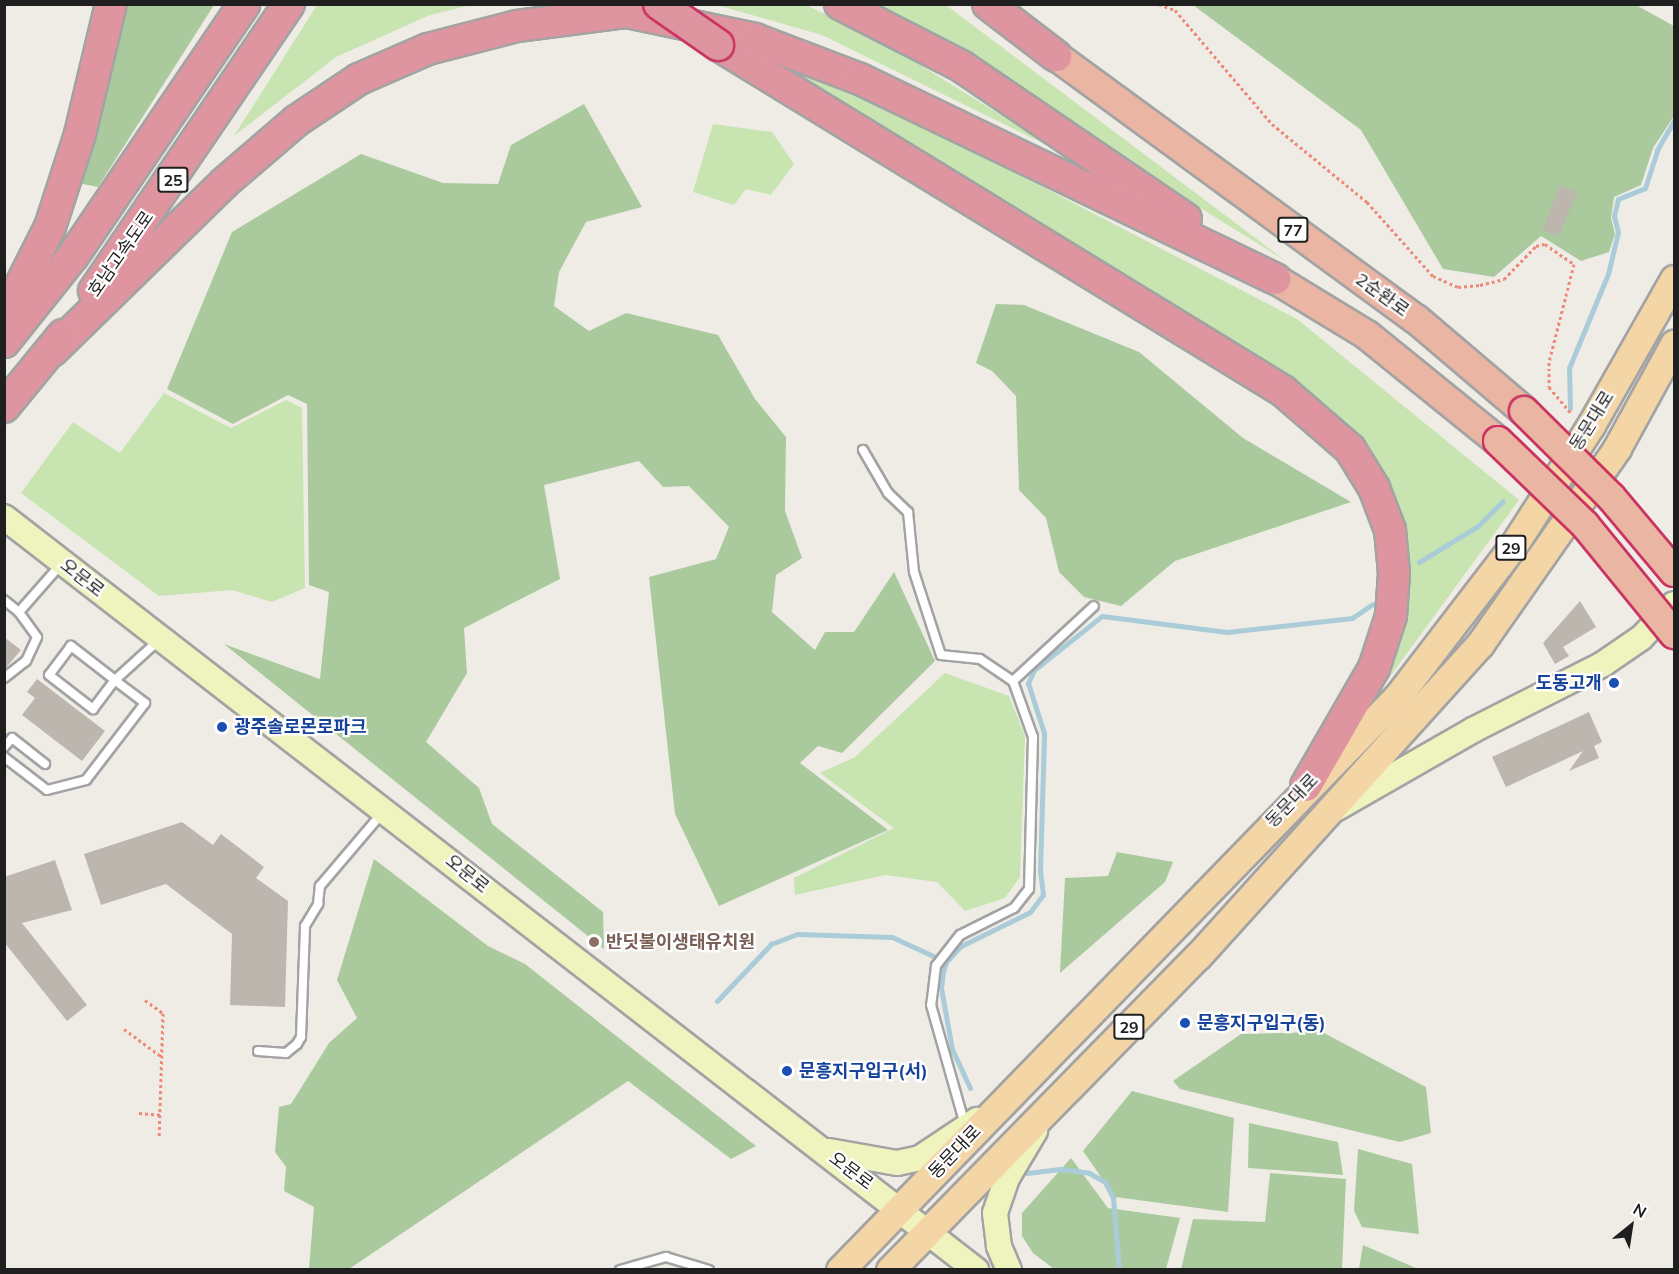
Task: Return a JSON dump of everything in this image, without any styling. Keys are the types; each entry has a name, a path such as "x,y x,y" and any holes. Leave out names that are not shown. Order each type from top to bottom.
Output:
{"highway":[{"path":"4,318 50,227 80,135 111,4"},
{"name":"25","path":"4,342 73,256 244,4"},
{"name":"호남고속도로","path":"4,407 52,351 185,162 289,4"},
{"path":"659,4 718,45 1283,391 1350,449 1374,488 1390,530 1394,573 1391,616 1374,668 1306,786"},
{"path":"840,4 961,66 1275,279 1367,335 1498,441 1585,525 1674,634"},
{"path":"988,4 1056,56"},
{"path":"1008,4 1056,56"},
{"path":"52,351 224,183 296,121 359,79 428,49 518,26 627,12 755,39 860,79 1275,279"},
{"name":"2순환로","path":"1056,56 1416,320 1524,411 1611,497 1674,572"}],"main road":[{"name":"동문대로","path":"840,1269 1005,1101 1306,786 1398,696 1465,612 1587,431 1674,279"},
{"name":"동문대로","path":"890,1269 1198,956 1322,816 1480,644 1617,448 1674,344"},
{"name":"오문로","path":"4,517 385,809 623,998 900,1208 976,1269"},
{"name":"동문대로","path":"1322,816 1473,730 1603,664 1641,638 1674,604"},
{"path":"824,1150 897,1163 920,1158 1005,1101"},
{"path":"1010,1269 999,1246 995,1213 1008,1178 1044,1114"}],"lane":[{"path":"864,450 888,493 908,512 914,572 941,656 980,659 1013,681 1033,737 1029,889 1014,908 960,935 936,966 931,1005 966,1127"},
{"path":"19,612 62,562"},
{"path":"4,600 19,612 37,637 26,661 4,678"},
{"path":"1013,681 1094,606"},
{"path":"4,757 47,790 86,780 145,703 115,680 71,646 49,675 93,709 115,680 161,639"},
{"path":"4,747 12,738 45,764"},
{"path":"258,1052 286,1053 297,1044 301,1037 305,926 318,904 320,886 385,809"},
{"path":"620,1269 666,1257 708,1269"}],"path":[{"path":"1159,4 1175,10 1272,124 1367,202 1433,276 1458,287 1504,279 1536,246 1545,244 1574,264 1549,362 1549,387 1587,431"},
{"path":"145,1000 163,1013 159,1138"},
{"path":"124,1029 162,1057"},
{"path":"139,1113 160,1115"}],"green space":[{"path":"116,5 214,5 98,187 78,183"},
{"path":"317,5 471,5 430,15 336,57 234,136"},
{"path":"717,5 806,5 886,44 1061,152 822,35"},
{"path":"856,5 946,5 1286,261 923,37"},
{"path":"1193,5 1636,5 1674,26 1674,116 1653,148 1641,185 1614,197 1611,218 1615,234 1609,252 1581,261 1541,236 1494,277 1443,269 1361,130"},
{"path":"744,49 821,72 1297,319 1519,500 1386,682 1408,617 1401,530 1355,450"},
{"path":"584,104 642,207 586,222 559,272 554,306 589,331 626,313 718,335 755,399 786,437 785,511 802,558 776,575 772,612 815,650 825,632 854,632 894,572 935,661 842,753 818,746 800,763 888,830 719,906 675,814 649,577 716,559 729,527 689,486 663,487 639,461 544,485 560,579 464,628 467,673 426,742 479,788 492,824 603,912 604,949 224,644 320,679 329,592 309,585 307,404 288,395 233,424 167,389 232,232 361,154 443,183 498,184 511,145"},
{"path":"713,124 772,132 794,164 771,195 746,189 734,205 693,192"},
{"path":"996,304 1024,305 1139,352 1243,438 1351,502 1175,561 1121,606 1084,597 1059,572 1046,518 1019,490 1016,396 992,371 976,363"},
{"path":"164,393 231,428 286,400 302,408 305,588 272,602 232,590 159,596 21,493 73,422 120,453"},
{"path":"945,673 1009,696 1025,736 1020,877 1005,898 965,911 937,882 885,875 795,895 794,878 894,828 820,773 855,757"},
{"path":"1117,852 1173,862 1165,882 1060,973 1065,878 1108,876"},
{"path":"374,859 488,946 525,964 756,1146 731,1159 628,1081 349,1269 309,1269 314,1207 284,1191 286,1167 275,1152 279,1107 291,1104 329,1043 357,1018 337,980"},
{"path":"1322,1032 1426,1087 1431,1133 1400,1142 1180,1089 1173,1081 1241,1034"},
{"path":"1132,1091 1234,1118 1228,1212 1115,1197 1083,1151"},
{"path":"1249,1123 1338,1142 1343,1175 1248,1168"},
{"path":"1358,1149 1412,1164 1419,1234 1362,1227 1354,1211"},
{"path":"1071,1158 1108,1208 1180,1218 1166,1269 1054,1269 1033,1253 1022,1236 1022,1213"},
{"path":"1270,1173 1346,1179 1342,1269 1181,1269 1193,1219 1265,1222"},
{"path":"1363,1245 1418,1269 1359,1269"}],"building":[{"path":"1560,186 1577,193 1559,236 1542,230"},
{"path":"1580,601 1596,627 1563,647 1569,656 1555,664 1543,643"},
{"path":"4,637 21,650 4,670"},
{"path":"37,679 105,731 82,761 22,715 35,698 27,692"},
{"path":"1589,712 1602,742 1594,746 1599,758 1569,771 1583,751 1506,787 1492,757"},
{"path":"182,822 213,845 221,834 264,867 256,878 288,901 285,1007 230,1005 232,934 166,884 101,905 84,854"},
{"path":"55,860 72,910 22,923 87,1005 67,1021 4,942 4,877"}],"waterway":[{"path":"1570,408 1569,368 1608,274 1618,232 1614,216 1618,199 1645,188 1657,150 1674,121"},
{"path":"1419,562 1478,526 1503,501"},
{"path":"970,1088 952,1049 941,988 943,972 946,962 961,946 1030,912 1043,895 1040,871 1044,733 1028,683 1034,670 1102,616 1227,632 1352,618 1373,604"},
{"path":"717,1001 771,944 797,934 892,937 942,960"},
{"path":"1027,1173 1062,1169 1089,1173 1105,1182 1113,1198 1119,1270"}],"place":[{"name":"도동고개","path":"1614,683"},
{"name":"광주솔로몬로파크","path":"222,727"},
{"name":"반딧불이생태유치원","path":"594,942"},
{"name":"문흥지구입구(동)","path":"1185,1023"},
{"name":"문흥지구입구(서)","path":"787,1071"}]}
